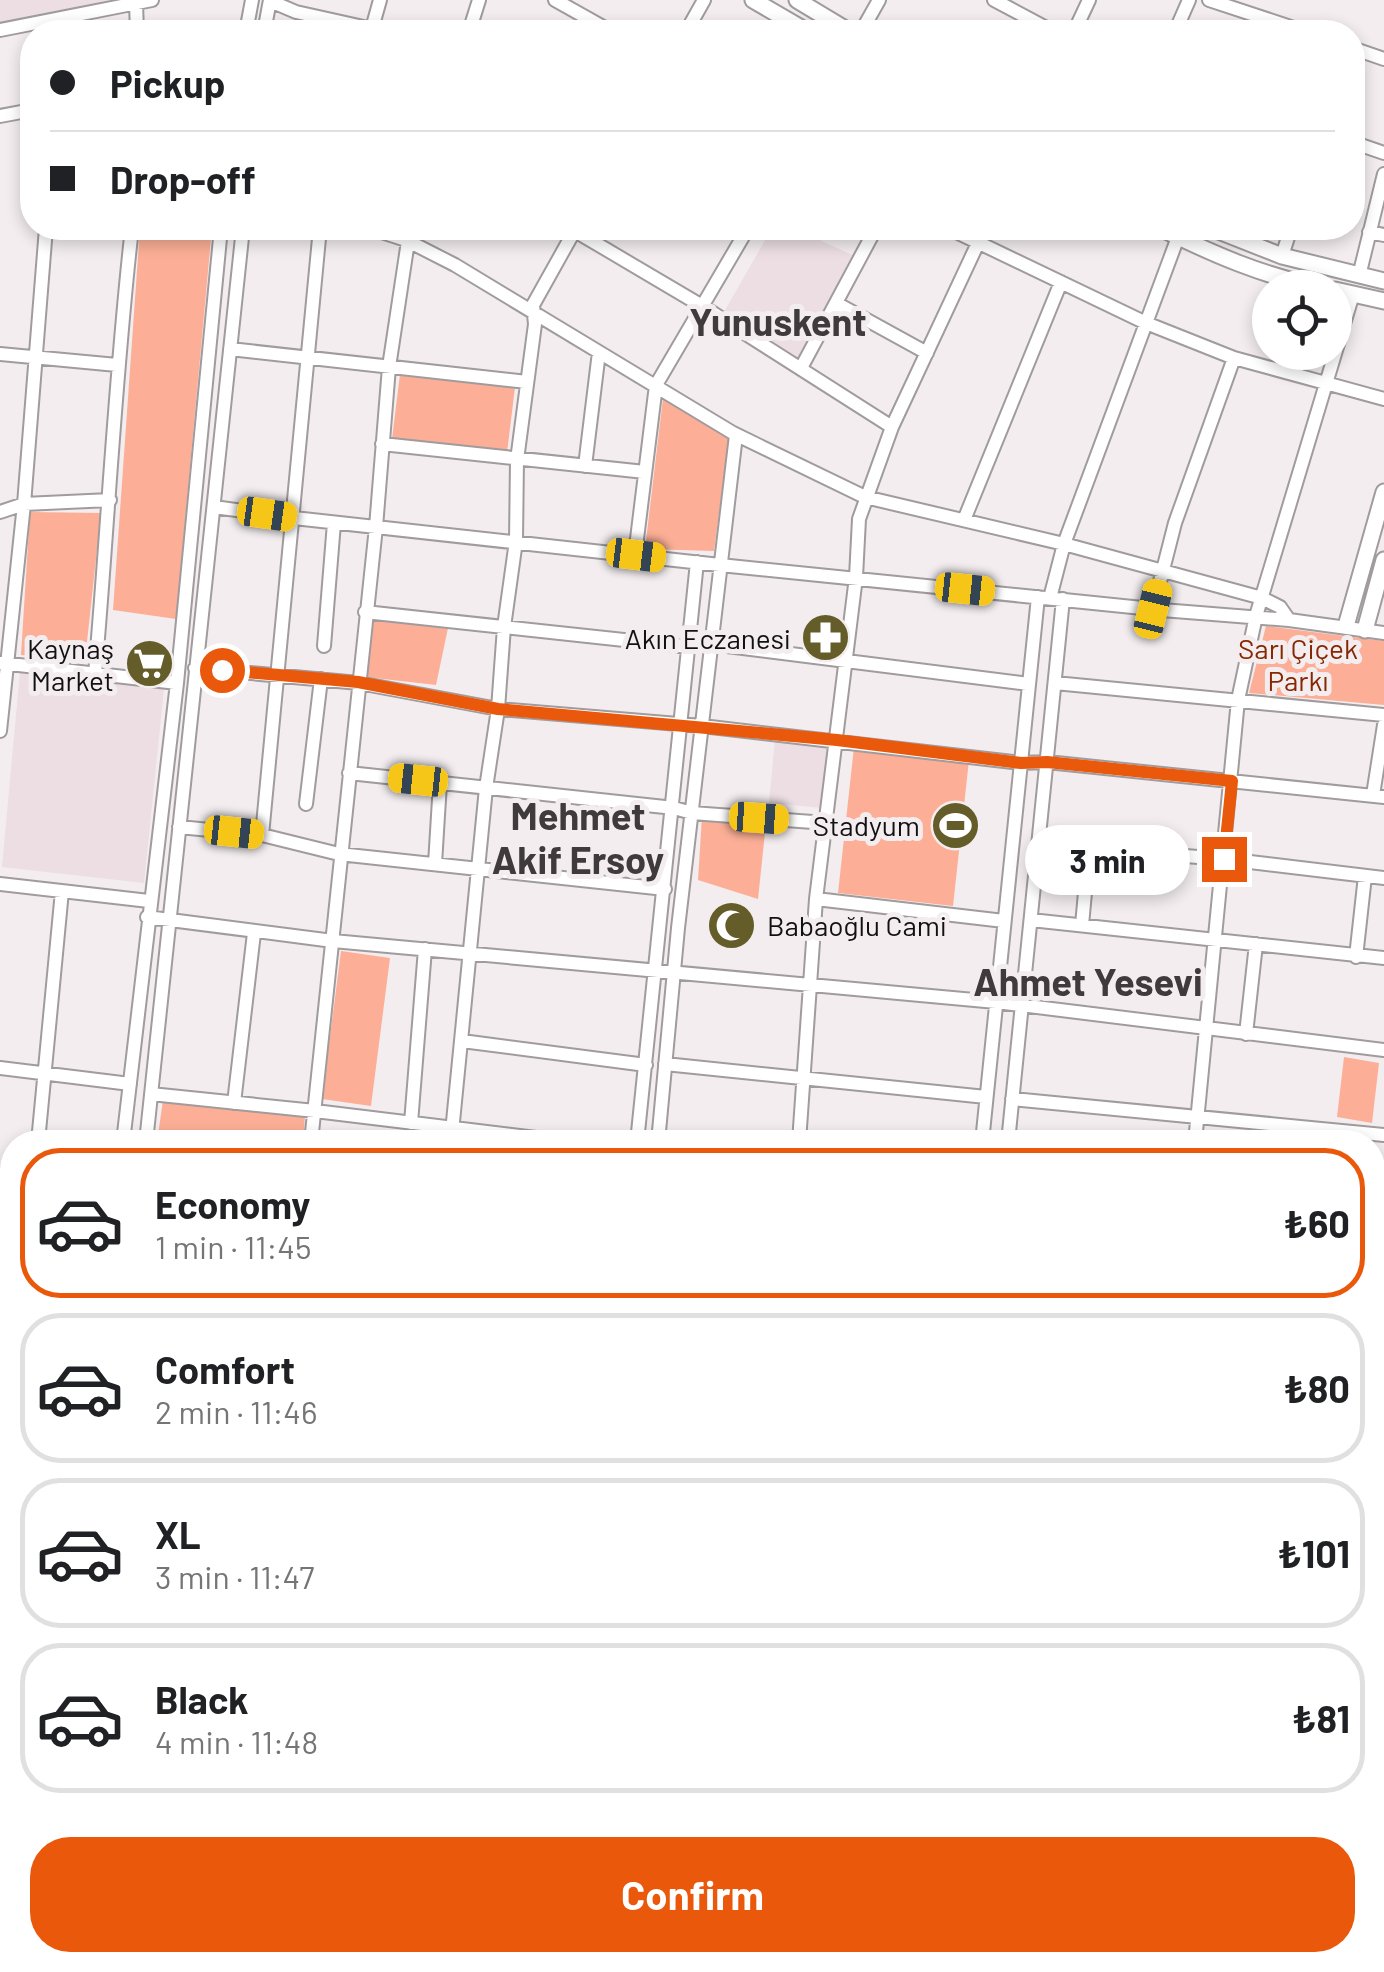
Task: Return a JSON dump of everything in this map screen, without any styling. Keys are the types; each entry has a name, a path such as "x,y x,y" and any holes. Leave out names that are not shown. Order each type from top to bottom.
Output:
{"main road":[{"path":"753,0 787,20"},
{"path":"797,0 830,20"},
{"path":"1184,240 1252,270"},
{"path":"1241,240 1282,256 1384,281"},
{"path":"1353,294 1384,301"},
{"path":"1346,626 1384,492"},
{"path":"1365,630 1384,560"}],"street":[{"path":"50,20 152,0"},
{"path":"270,0 296,12 329,20"},
{"path":"555,0 591,20"},
{"path":"994,0 1032,20"},
{"path":"1209,0 1270,20"},
{"path":"136,3 137,20"},
{"path":"1359,276 1384,174"},
{"path":"1368,232 1384,236"},
{"path":"0,731 4,663 24,504 45,240"},
{"path":"94,674 110,500 116,365 131,240"},
{"path":"125,1130 177,683 221,240"},
{"path":"147,1130 242,240"},
{"path":"262,835 319,240"},
{"path":"313,1130 376,528 389,366 407,240"},
{"path":"418,240 736,435 865,497 1064,544 1262,598 1280,607 1289,620"},
{"path":"453,1130 486,788 516,541 517,460 534,305 568,240"},
{"path":"594,240 892,427"},
{"path":"636,555 656,386 741,240"},
{"path":"800,368 870,240"},
{"path":"972,240 1146,323 1234,358 1384,399"},
{"path":"800,1130 816,900 847,658 860,519 892,427 980,240"},
{"path":"983,1130 1029,684 1064,544 1177,240"},
{"path":"1282,256 1287,240"},
{"path":"964,520 1060,282"},
{"path":"1196,1130 1238,700 1256,616 1353,294"},
{"path":"836,303 927,353"},
{"path":"230,349 527,382"},
{"path":"586,466 599,352"},
{"path":"0,354 116,365"},
{"path":"1153,609 1176,523 1234,358"},
{"path":"659,1130 736,435"},
{"path":"382,444 645,472"},
{"path":"0,512 24,504 110,500"},
{"path":"214,506 376,528 1384,632"},
{"path":"324,646 334,523"},
{"path":"639,1130 697,562"},
{"path":"1009,1130 1054,683 1050,598"},
{"path":"365,612 689,647"},
{"path":"711,644 847,658 1029,684"},
{"path":"4,663 177,683"},
{"path":"195,668 358,682 498,709 682,724 1021,763 1047,762 1379,796 1384,725"},
{"path":"306,804 321,679"},
{"path":"1054,683 1384,715"},
{"path":"348,773 692,812 826,822"},
{"path":"435,864 440,783"},
{"path":"179,827 262,835 339,854 665,889"},
{"path":"1038,845 1224,859 1384,878"},
{"path":"1082,926 1089,849"},
{"path":"1356,956 1365,876"},
{"path":"0,884 149,901"},
{"path":"39,1130 62,891"},
{"path":"816,900 1004,921"},
{"path":"147,917 333,941 996,1002 1384,1050"},
{"path":"1031,920 1384,958"},
{"path":"234,1103 254,933"},
{"path":"1246,1034 1256,944"},
{"path":"412,1123 425,949"},
{"path":"462,1041 646,1065"},
{"path":"665,1064 986,1096"},
{"path":"0,1068 130,1084"},
{"path":"151,1094 412,1123 435,1130"},
{"path":"1012,1099 1338,1130"}],"shaded area":[{"path":"0,0 110,0 0,23"},
{"path":"765,240 820,240 852,255 801,360 724,312"},
{"path":"20,672 164,689 144,883 2,867"},
{"path":"775,740 829,745 824,808 769,803"}],"green space":[{"path":"139,240 211,240 176,619 113,610"},
{"path":"400,374 515,387 507,453 392,439"},
{"path":"663,398 729,438 714,551 645,549"},
{"path":"30,512 101,513 85,660 21,655"},
{"path":"372,619 448,628 436,685 366,677"},
{"name":"Sarı Çiçek Parkı","path":"1266,626 1384,641 1384,705 1249,693"},
{"path":"854,747 969,760 953,906 838,893"},
{"path":"702,816 766,823 758,899 698,880"},
{"path":"341,951 390,958 371,1106 322,1099"},
{"path":"1344,1057 1379,1063 1372,1123 1337,1117"},
{"path":"163,1100 305,1116 304,1130 159,1130"}],"place":[{"name":"Akın Eczanesi","path":"826,638"},
{"name":"Kaynaş Market","path":"149,664"},
{"name":"Stadyum","path":"955,825"},
{"name":"Babaoğlu Cami","path":"732,925"}],"district":[{"name":"Yunuskent","path":"778,321"},
{"name":"Mehmet Akif Ersoy","path":"578,837"},
{"name":"Ahmet Yesevi","path":"1088,981"}],"route":[{"path":"222,670 358,682 498,709 1232,781 1224,859"}]}
